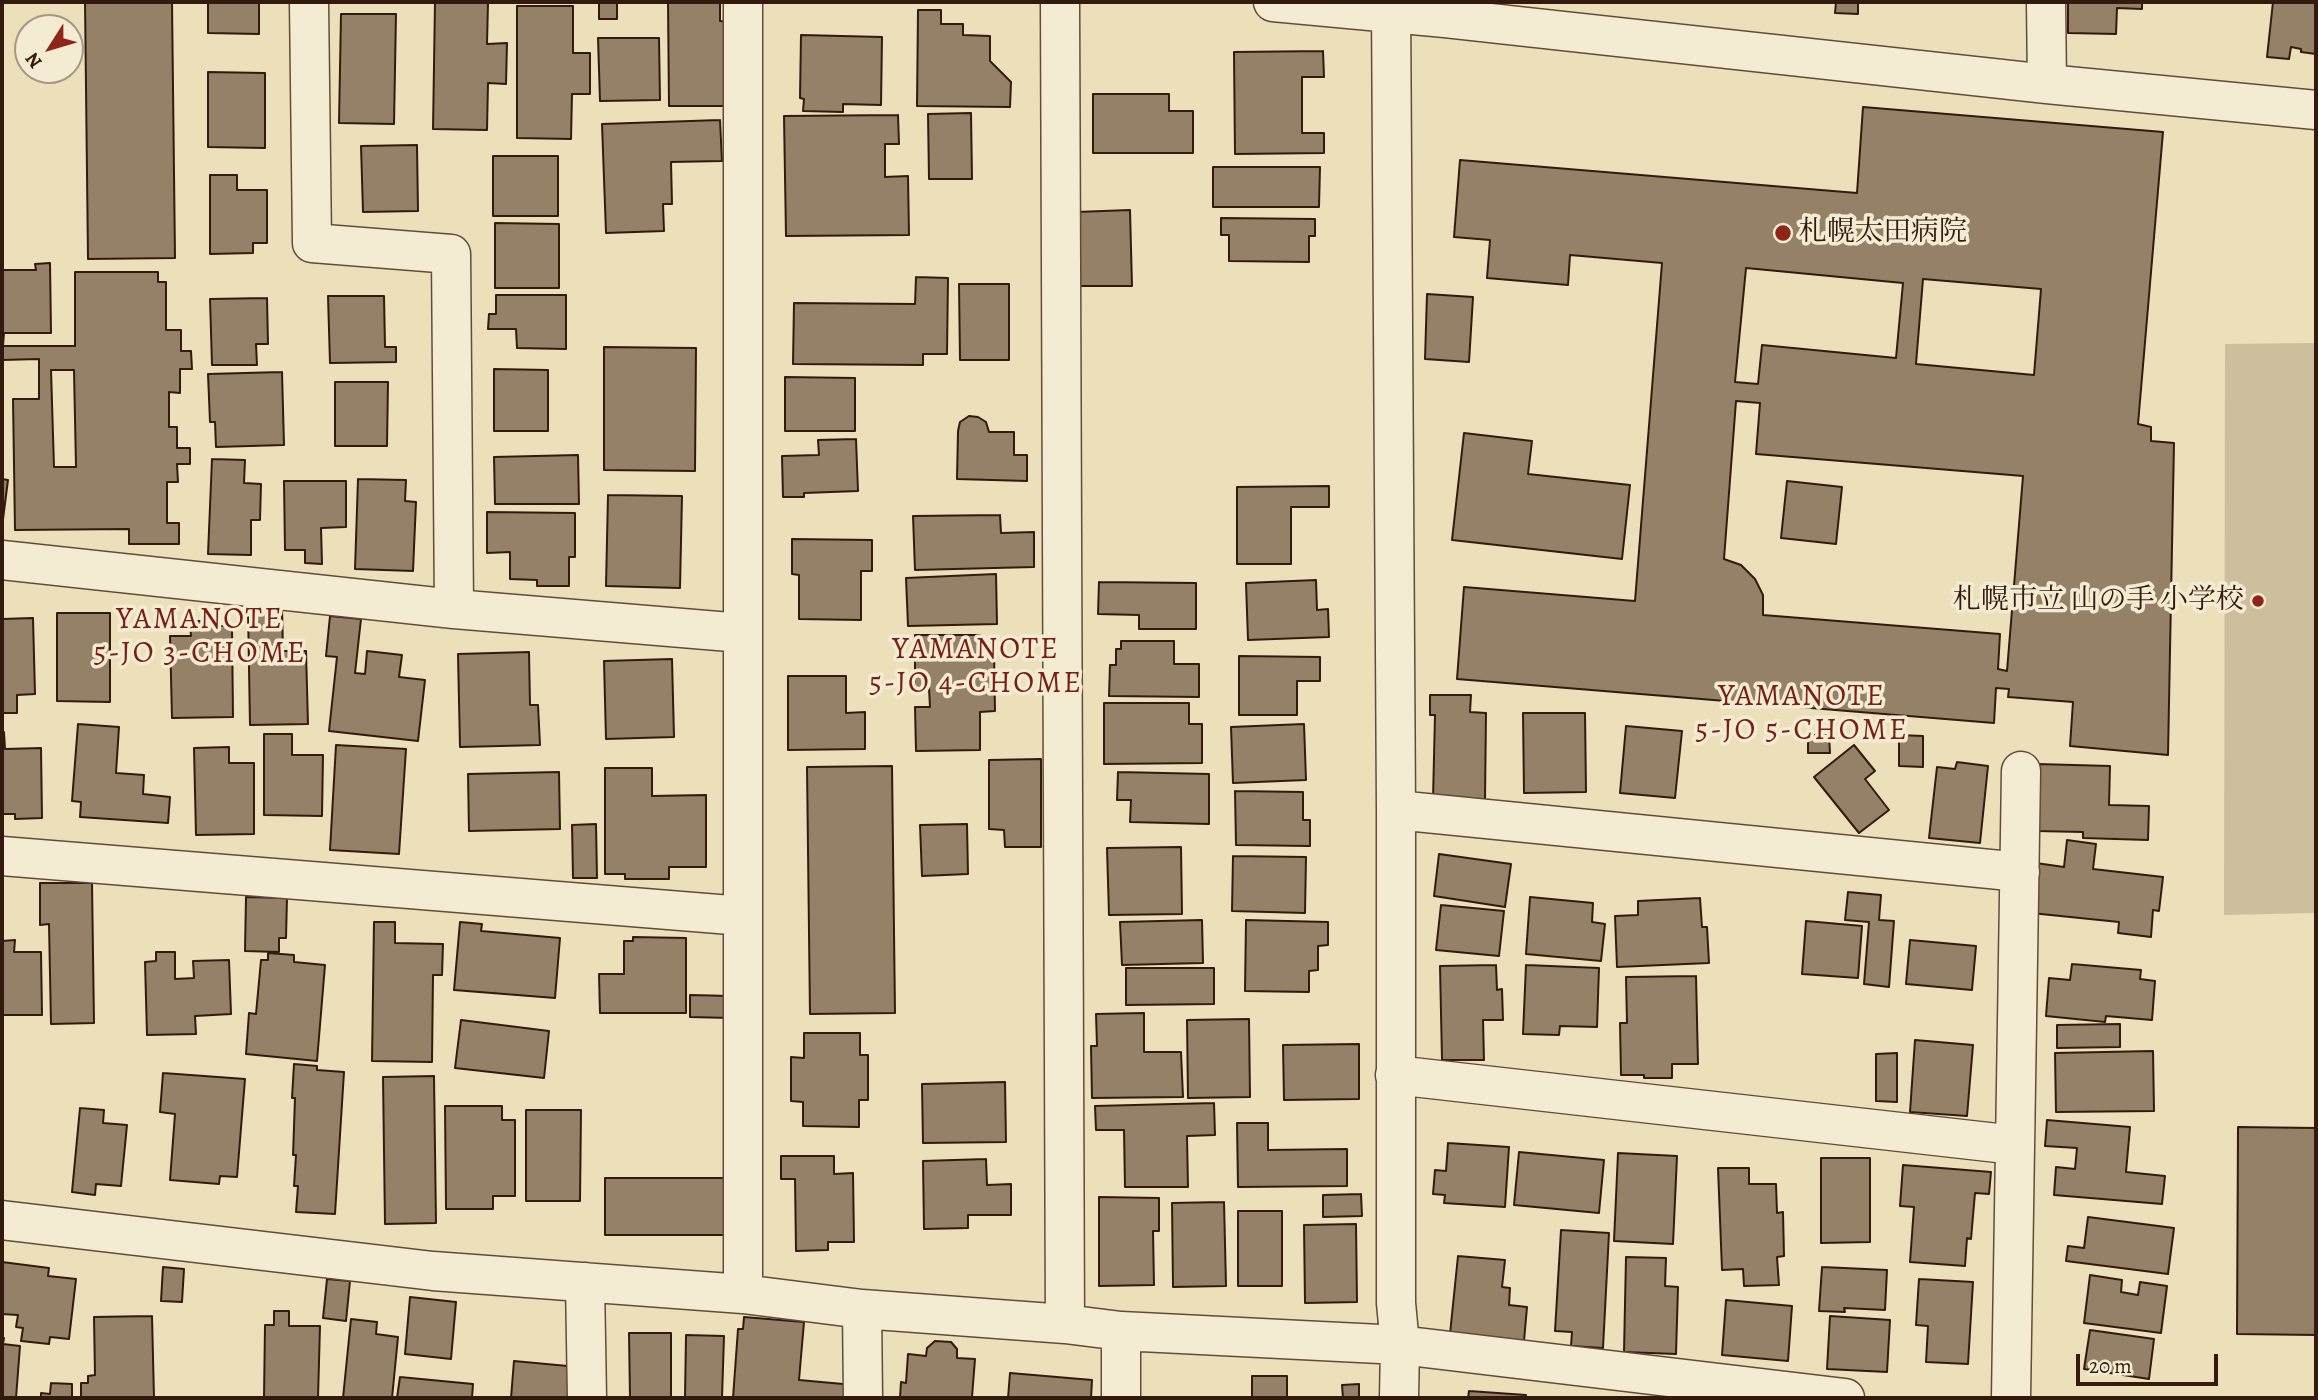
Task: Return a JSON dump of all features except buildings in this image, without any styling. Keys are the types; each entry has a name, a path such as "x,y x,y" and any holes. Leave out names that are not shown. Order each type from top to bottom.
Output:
{"street":[{"path":"309,2 312,243 451,254 454,609"},
{"path":"743,2 743,1294"},
{"path":"1060,2 1065,1324"},
{"path":"1273,2 1392,8 1445,18 2047,84 2316,110"},
{"path":"2046,2 2047,84"},
{"path":"1392,8 1396,1303 1400,1345 1399,1398"},
{"path":"2,560 454,609 743,634"},
{"path":"2011,1398 2021,771"},
{"path":"1396,810 2020,872"},
{"path":"2,856 743,916"},
{"path":"1395,1076 2015,1145"},
{"path":"2,1220 433,1271 743,1294 862,1309 1065,1324 1121,1331 1400,1345 1845,1398"},
{"path":"585,1282 586,1398"},
{"path":"862,1309 863,1398"},
{"path":"1121,1331 1121,1398"}],"shaded area":[{"path":"2316,343 2316,913 2224,915 2225,344"}],"place":[{"name":"札幌太田病院","path":"1783,233"},
{"name":"札幌市立 山の手 小学校","path":"2258,601"}],"district":[{"name":"YAMANOTE 5-JO 3-CHOME","path":"200,638"},
{"name":"YAMANOTE 5-JO 4-CHOME","path":"976,668"},
{"name":"YAMANOTE 5-JO 5-CHOME","path":"1802,715"}]}
